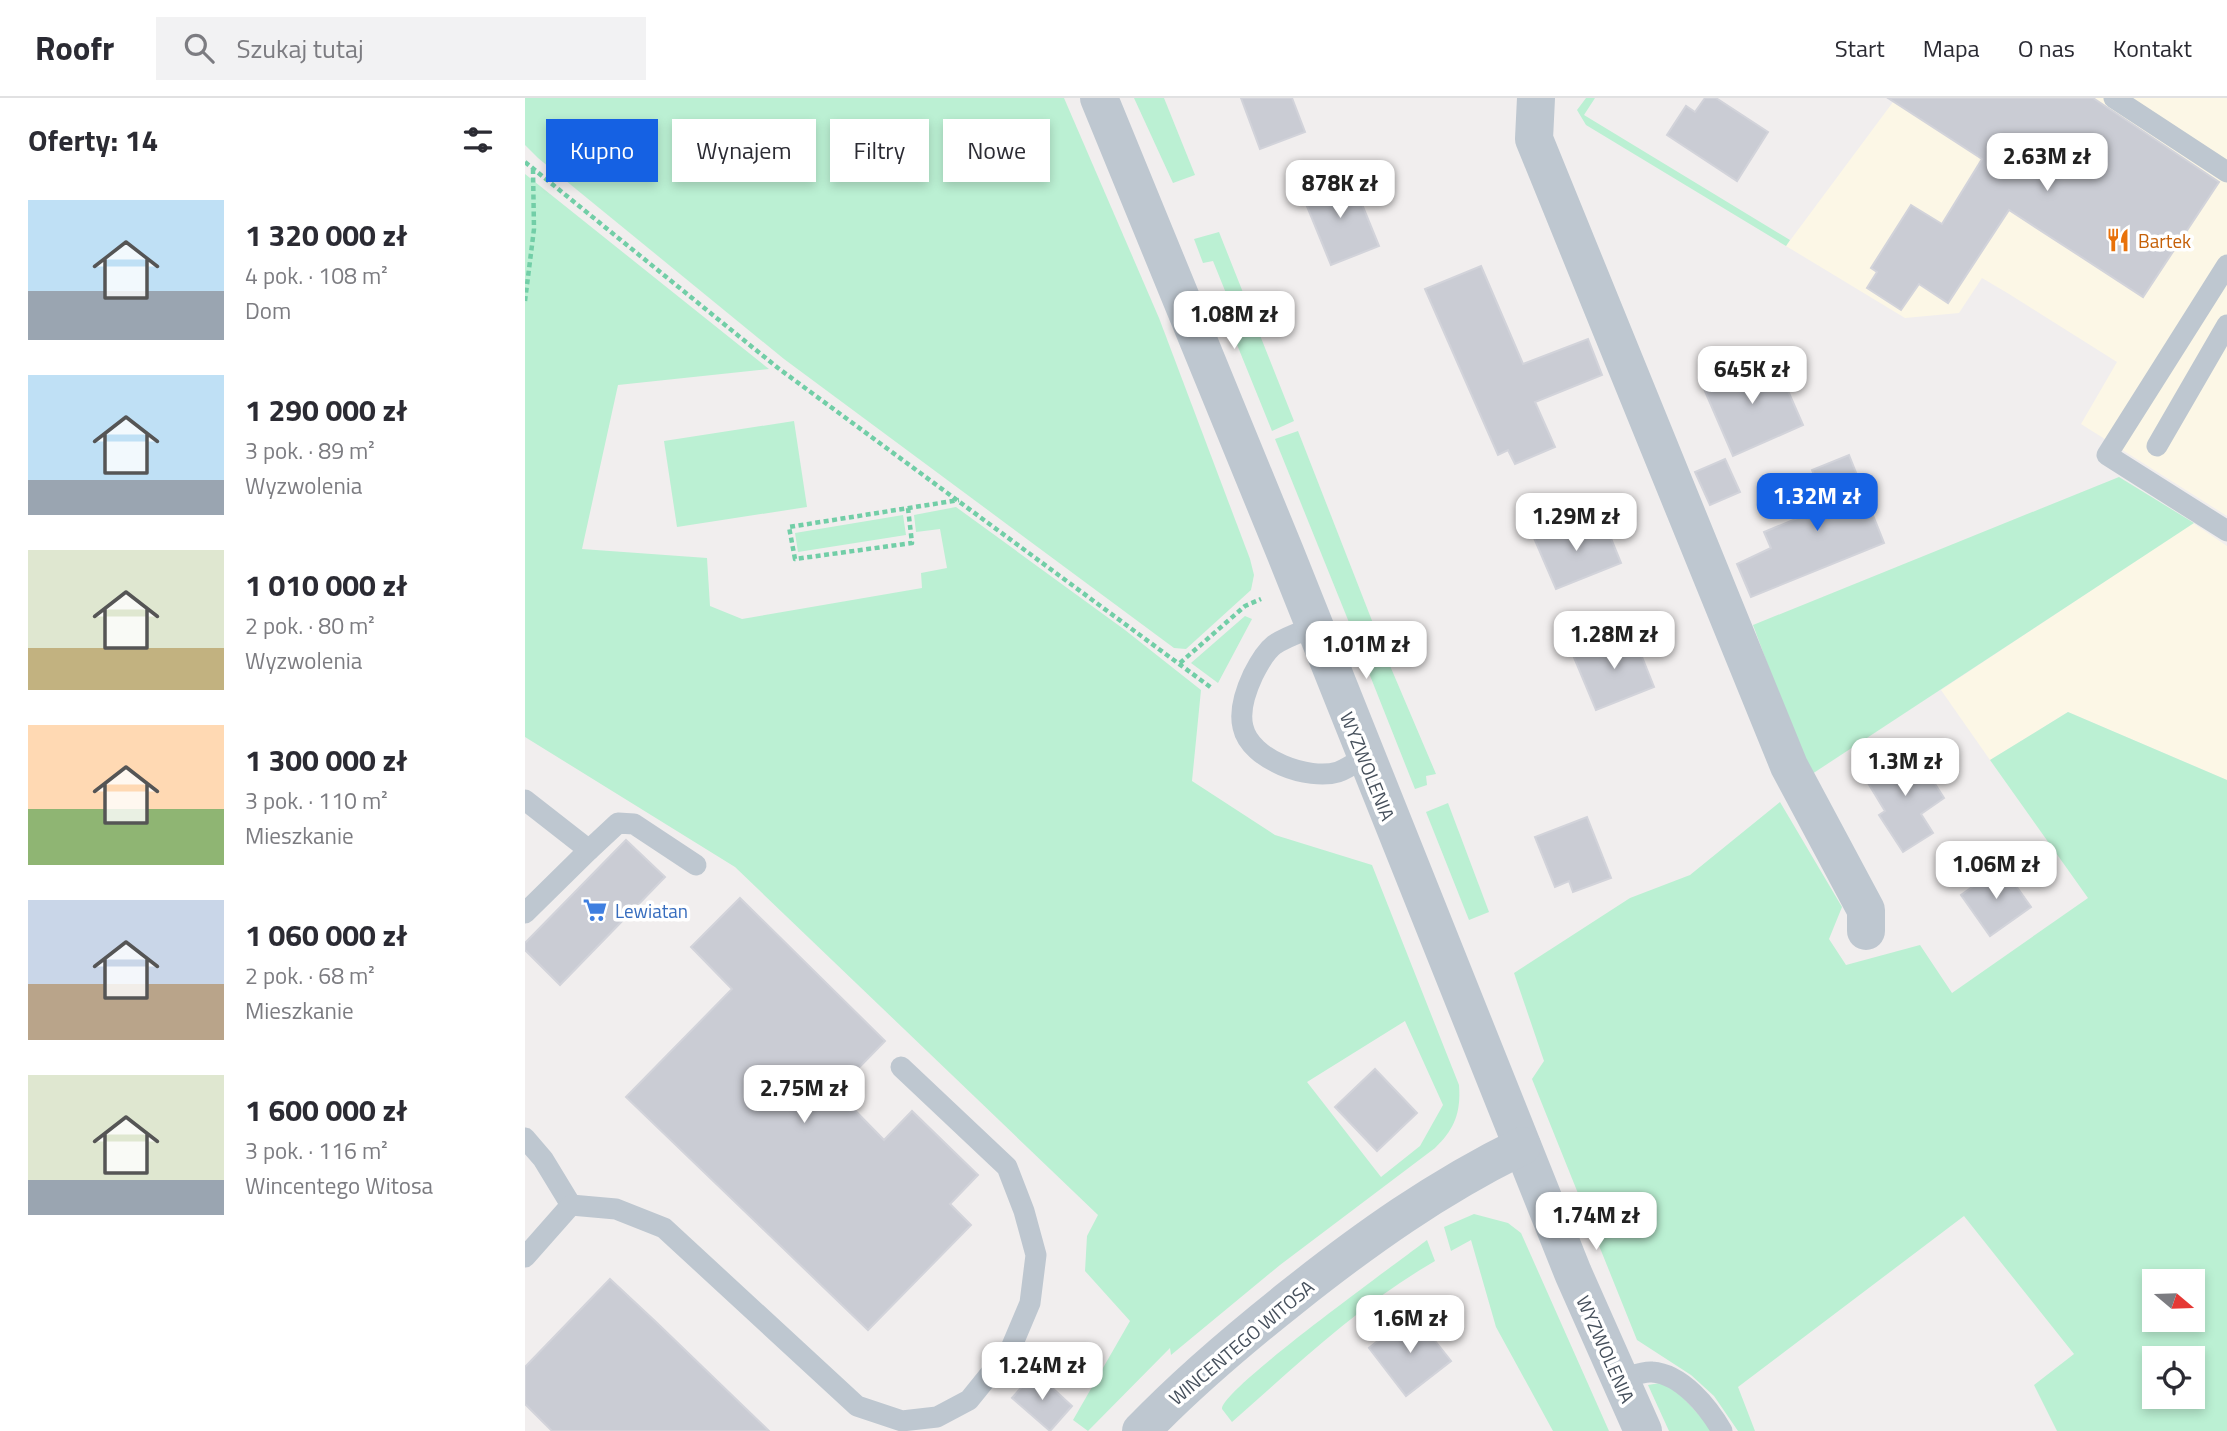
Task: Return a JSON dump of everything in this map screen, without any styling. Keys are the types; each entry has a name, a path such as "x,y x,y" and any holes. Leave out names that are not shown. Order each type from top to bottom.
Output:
{"street":[{"name":"WYZWOLENIA","path":"1099,98 1573,1273 1643,1431"},
{"path":"1536,98 1534,139 1789,766 1866,910 1866,931"},
{"name":"WINCENTEGO WITOSA","path":"1140,1431 1245,1335 1394,1219 1455,1180 1522,1146"}],"lane":[{"path":"2114,98 2227,172"},
{"path":"2227,265 2107,455 2227,531"},
{"path":"2157,446 2227,325"},
{"path":"1314,627 1274,645 1259,663 1245,697 1243,729 1253,746 1271,760 1291,768 1315,773 1338,772 1366,756"},
{"path":"525,800 589,850"},
{"path":"525,913 618,823 634,824 696,865"},
{"path":"571,1205 616,1209 664,1228 857,1406 904,1426 937,1417 969,1399 1011,1348 1030,1303 1036,1255 1007,1167 901,1067"},
{"path":"525,1138 543,1159 571,1205"},
{"path":"525,1256 571,1205"},
{"path":"1620,1379 1652,1372 1681,1383 1714,1416 1722,1431"}],"path":[{"path":"525,162 778,368 960,499 1218,692"},
{"path":"525,301 534,229 533,170"},
{"path":"908,508 912,543 795,559 789,527 960,499"},
{"path":"1180,663 1245,606 1262,598"}],"shaded area":[{"path":"1896,98 2227,98 2227,516 2081,424 2117,362 2009,294 1982,278 1959,313 1905,318 1786,246"},
{"path":"2193,523 2227,546 2227,780 2068,712 1990,760 1941,690"}],"green space":[{"path":"525,98 1064,98 1159,318 1250,559 1254,575 1251,590 1186,649 1174,648 784,359 567,182 658,182 658,119 546,119 546,165 525,145"},
{"path":"1134,98 1164,98 1195,175 1173,183"},
{"path":"1586,98 1595,98 1584,115 1790,240 1786,246 1586,125 1577,110"},
{"path":"525,174 769,369 618,385 582,549 707,558 710,606 742,619 922,588 921,573 947,568 940,529 916,532 914,515 956,507 1125,630 1201,690 1192,781 1275,835 1372,865 1459,1085 1458,1112 1452,1127 1435,1148 1280,1265 1171,1355 1170,1348 1088,1431 1073,1420 1130,1321 1085,1271 1087,1236 1098,1215 735,867 525,737","holes":["1405,1021 1443,1105 1420,1146 1381,1177 1307,1082"]},
{"path":"1219,232 1294,421 1272,431 1225,315 1232,308 1213,261 1203,263 1194,239"},
{"path":"794,421 807,507 677,527 664,441"},
{"path":"1298,431 1385,654 1365,662 1275,439"},
{"path":"2119,477 2194,523 1809,776 1753,625"},
{"path":"903,515 906,535 798,552 795,533"},
{"path":"1245,616 1252,619 1218,683 1191,663"},
{"path":"1388,661 1436,774 1426,776 1427,785 1415,789 1367,668"},
{"path":"2068,712 2227,780 2227,1431 2057,1431 2034,1385 2074,1354 1964,1216 1738,1387 1755,1431 1738,1431 1714,1396 1691,1375 1637,1340 1532,1079 1544,1061 1514,973 1630,898 1690,875 1780,802 1842,907 1829,939 1846,965 1920,945 1952,993 2088,898 1990,760"},
{"path":"1448,803 1489,912 1469,920 1426,812"},
{"path":"1474,1214 1508,1223 1521,1233 1609,1431 1553,1431 1496,1327 1471,1240 1451,1251 1444,1227"},
{"path":"1427,1240 1435,1261 1355,1316 1232,1422 1222,1409 1229,1397 1250,1377"},
{"path":"1660,1383 1675,1389 1714,1431 1669,1431 1648,1385"}],"building":[{"path":"1241,98 1292,98 1305,132 1260,149"},
{"path":"1705,98 1716,98 1768,132 1737,181 1667,135 1686,106 1695,112"},
{"name":"Bartek","path":"1888,98 2093,98 2219,182 2143,297 2009,210 1948,303 1919,284 1901,310 1867,288 1877,272 1871,268 1911,205 1942,224 1982,159"},
{"path":"1350,175 1379,246 1331,265 1302,194"},
{"path":"1481,266 1523,364 1588,339 1602,375 1535,402 1555,447 1515,464 1508,450 1498,455 1425,289"},
{"path":"1774,359 1803,425 1733,456 1701,382 1735,367 1739,375"},
{"path":"1849,455 1884,543 1751,597 1737,564 1771,548 1764,532 1827,506 1812,470"},
{"path":"1725,459 1740,492 1710,505 1695,472"},
{"path":"1584,517 1593,537 1608,531 1621,563 1556,589 1534,538"},
{"path":"1632,632 1654,687 1596,710 1573,655"},
{"path":"1912,748 1944,798 1921,814 1933,833 1903,852 1879,815 1885,811 1865,778"},
{"path":"1587,817 1611,878 1573,892 1569,881 1555,887 1535,837"},
{"name":"Lewiatan","path":"626,840 665,877 560,985 525,950 525,943"},
{"path":"2002,866 2031,907 1990,936 1961,895"},
{"path":"740,898 885,1041 836,1091 884,1140 912,1111 978,1175 950,1204 971,1225 868,1330 626,1097 732,989 691,947"},
{"path":"1375,1069 1417,1113 1377,1151 1335,1107"},
{"path":"610,1279 769,1431 552,1431 525,1404 525,1367"},
{"path":"1413,1313 1451,1361 1406,1396 1369,1348"},
{"path":"1035,1372 1072,1406 1050,1431 1012,1398"}],"place":[{"name":"Bartek","path":"2118,240"},
{"name":"Lewiatan","path":"595,910"}]}
